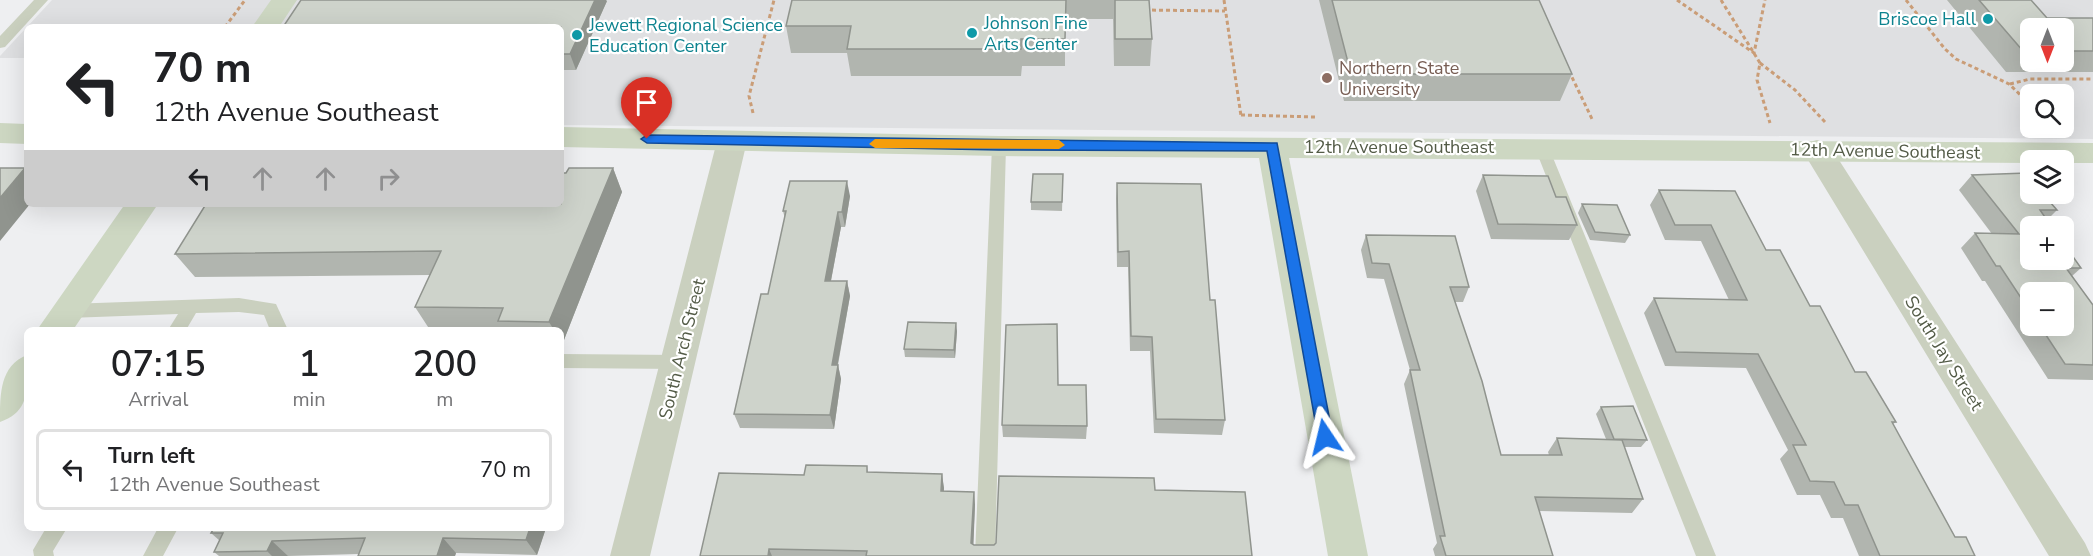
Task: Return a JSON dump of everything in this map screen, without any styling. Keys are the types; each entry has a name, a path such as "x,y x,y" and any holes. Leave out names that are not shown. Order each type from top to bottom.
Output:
{"street":[{"path":"267,24 284,0"},
{"name":"12th Avenue Southeast","path":"564,137 744,130 999,146 1542,148 1605,148 1822,137 2093,153"},
{"name":"South Arch Street","path":"630,556 680,362 744,130"},
{"path":"0,134 24,134"},
{"name":"South Jay Street","path":"1822,137 2071,556"},
{"path":"1272,146 1348,556"},
{"path":"61,320 140,207"},
{"path":"0,407 24,373"}],"lane":[{"path":"0,44 41,0"},
{"path":"985,556 999,146"},
{"path":"1542,148 1706,556"},
{"path":"61,320 191,307 239,305 270,309 278,327"},
{"path":"179,327 191,307"},
{"path":"564,361 680,362"},
{"path":"44,556 43,550 55,531"},
{"path":"153,556 166,531"}],"path":[{"path":"227,24 245,0"},
{"path":"744,130 749,96 774,0"},
{"path":"1224,0 1242,124 1238,146"},
{"path":"1677,0 1754,53"},
{"path":"1721,0 1760,63 1790,84 1814,108 1822,137"},
{"path":"1754,53 1759,44 1760,13 1765,0"},
{"path":"1906,0 1946,50 1956,59 2009,84 2020,94"},
{"path":"1144,5 1137,10 1225,11"},
{"path":"1564,61 1605,148"},
{"path":"1760,63 1757,80 1770,123"},
{"path":"2009,84 2030,79 2093,79"}],"shaded area":[{"name":"Northern State University","path":"52,0 2093,0 2093,139 564,125 564,24 30,24"},
{"name":"Northern State University","path":"24,30 24,58 0,58 0,56"}],"building":[{"name":"Jewett Regional Science Education Center","path":"301,0 595,0 570,54 564,54 564,24 285,24"},
{"path":"792,0 1066,0 1065,39 1021,39 1021,49 847,49 851,26 786,26"},
{"path":"1115,0 1149,0 1152,39 1115,39"},
{"path":"1332,0 1539,0 1572,74 1351,74"},
{"path":"1979,0 2031,0 2047,18 2020,18 2020,48"},
{"path":"2074,18 2093,18 2093,51 2074,51"},
{"path":"0,168 24,168 24,169 0,198"},
{"path":"569,168 613,168 549,322 498,321 503,308 415,307 441,251 175,254 204,207 564,207 564,173"},
{"path":"2020,173 2020,204 2052,204 2057,210 2040,210 2044,216 2020,216 2020,270 2067,270 2093,305 2093,365 2065,364 2047,336 2074,336 2074,282 2020,282 2020,296 2000,266 1996,266 1975,233 2019,234 1972,175"},
{"path":"1033,174 1063,174 1062,202 1031,202"},
{"path":"1483,175 1548,176 1556,197 1566,197 1577,225 1498,224"},
{"path":"790,181 847,181 842,212 838,212 825,281 847,281 832,365 838,365 830,415 734,414 761,294 768,294 786,211 783,211"},
{"path":"1117,183 1201,184 1210,300 1215,300 1225,420 1156,419 1152,337 1131,336 1129,251 1118,252"},
{"path":"1659,190 1735,191 1766,250 1780,250 1810,306 1820,306 1855,372 1866,372 1896,422 1892,422 1955,537 1966,537 1975,556 1880,556 1858,505 1845,505 1834,482 1810,481 1793,445 1806,445 1758,354 1676,352 1654,298 1747,300 1711,225 1675,225"},
{"path":"1582,204 1617,205 1630,235 1595,232"},
{"path":"1366,235 1455,236 1469,287 1450,287 1482,381 1501,455 1562,455 1557,438 1622,440 1643,499 1535,497 1553,556 1446,556 1440,536 1445,536 1410,370 1420,370 1389,264 1372,263"},
{"path":"2074,258 2081,268 2074,268"},
{"path":"908,322 956,323 954,350 904,349"},
{"path":"1057,324 1058,385 1086,385 1087,426 1002,425 1006,325"},
{"path":"1633,406 1647,440 1614,439 1601,407"},
{"path":"806,465 867,466 867,472 942,474 941,491 974,492 971,543 974,545 994,545 996,543 999,476 1154,478 1155,490 1245,492 1252,556 866,556 867,551 769,549 768,556 700,556 719,473 804,475"},
{"path":"212,531 529,531 526,540 443,538 437,556 358,556 365,538 272,541 267,551 214,552 223,533 211,533"}],"slow traffic":[{"path":"875,144 1059,145"}],"place":[{"name":"Briscoe Hall","path":"1988,19"},
{"name":"Johnson Fine Arts Center","path":"972,33"},
{"name":"Jewett Regional Science Education Center","path":"577,35"},
{"name":"Northern State University","path":"1327,78"}],"route":[{"path":"647,139 999,146 1073,144 1272,146 1325,437"}]}
